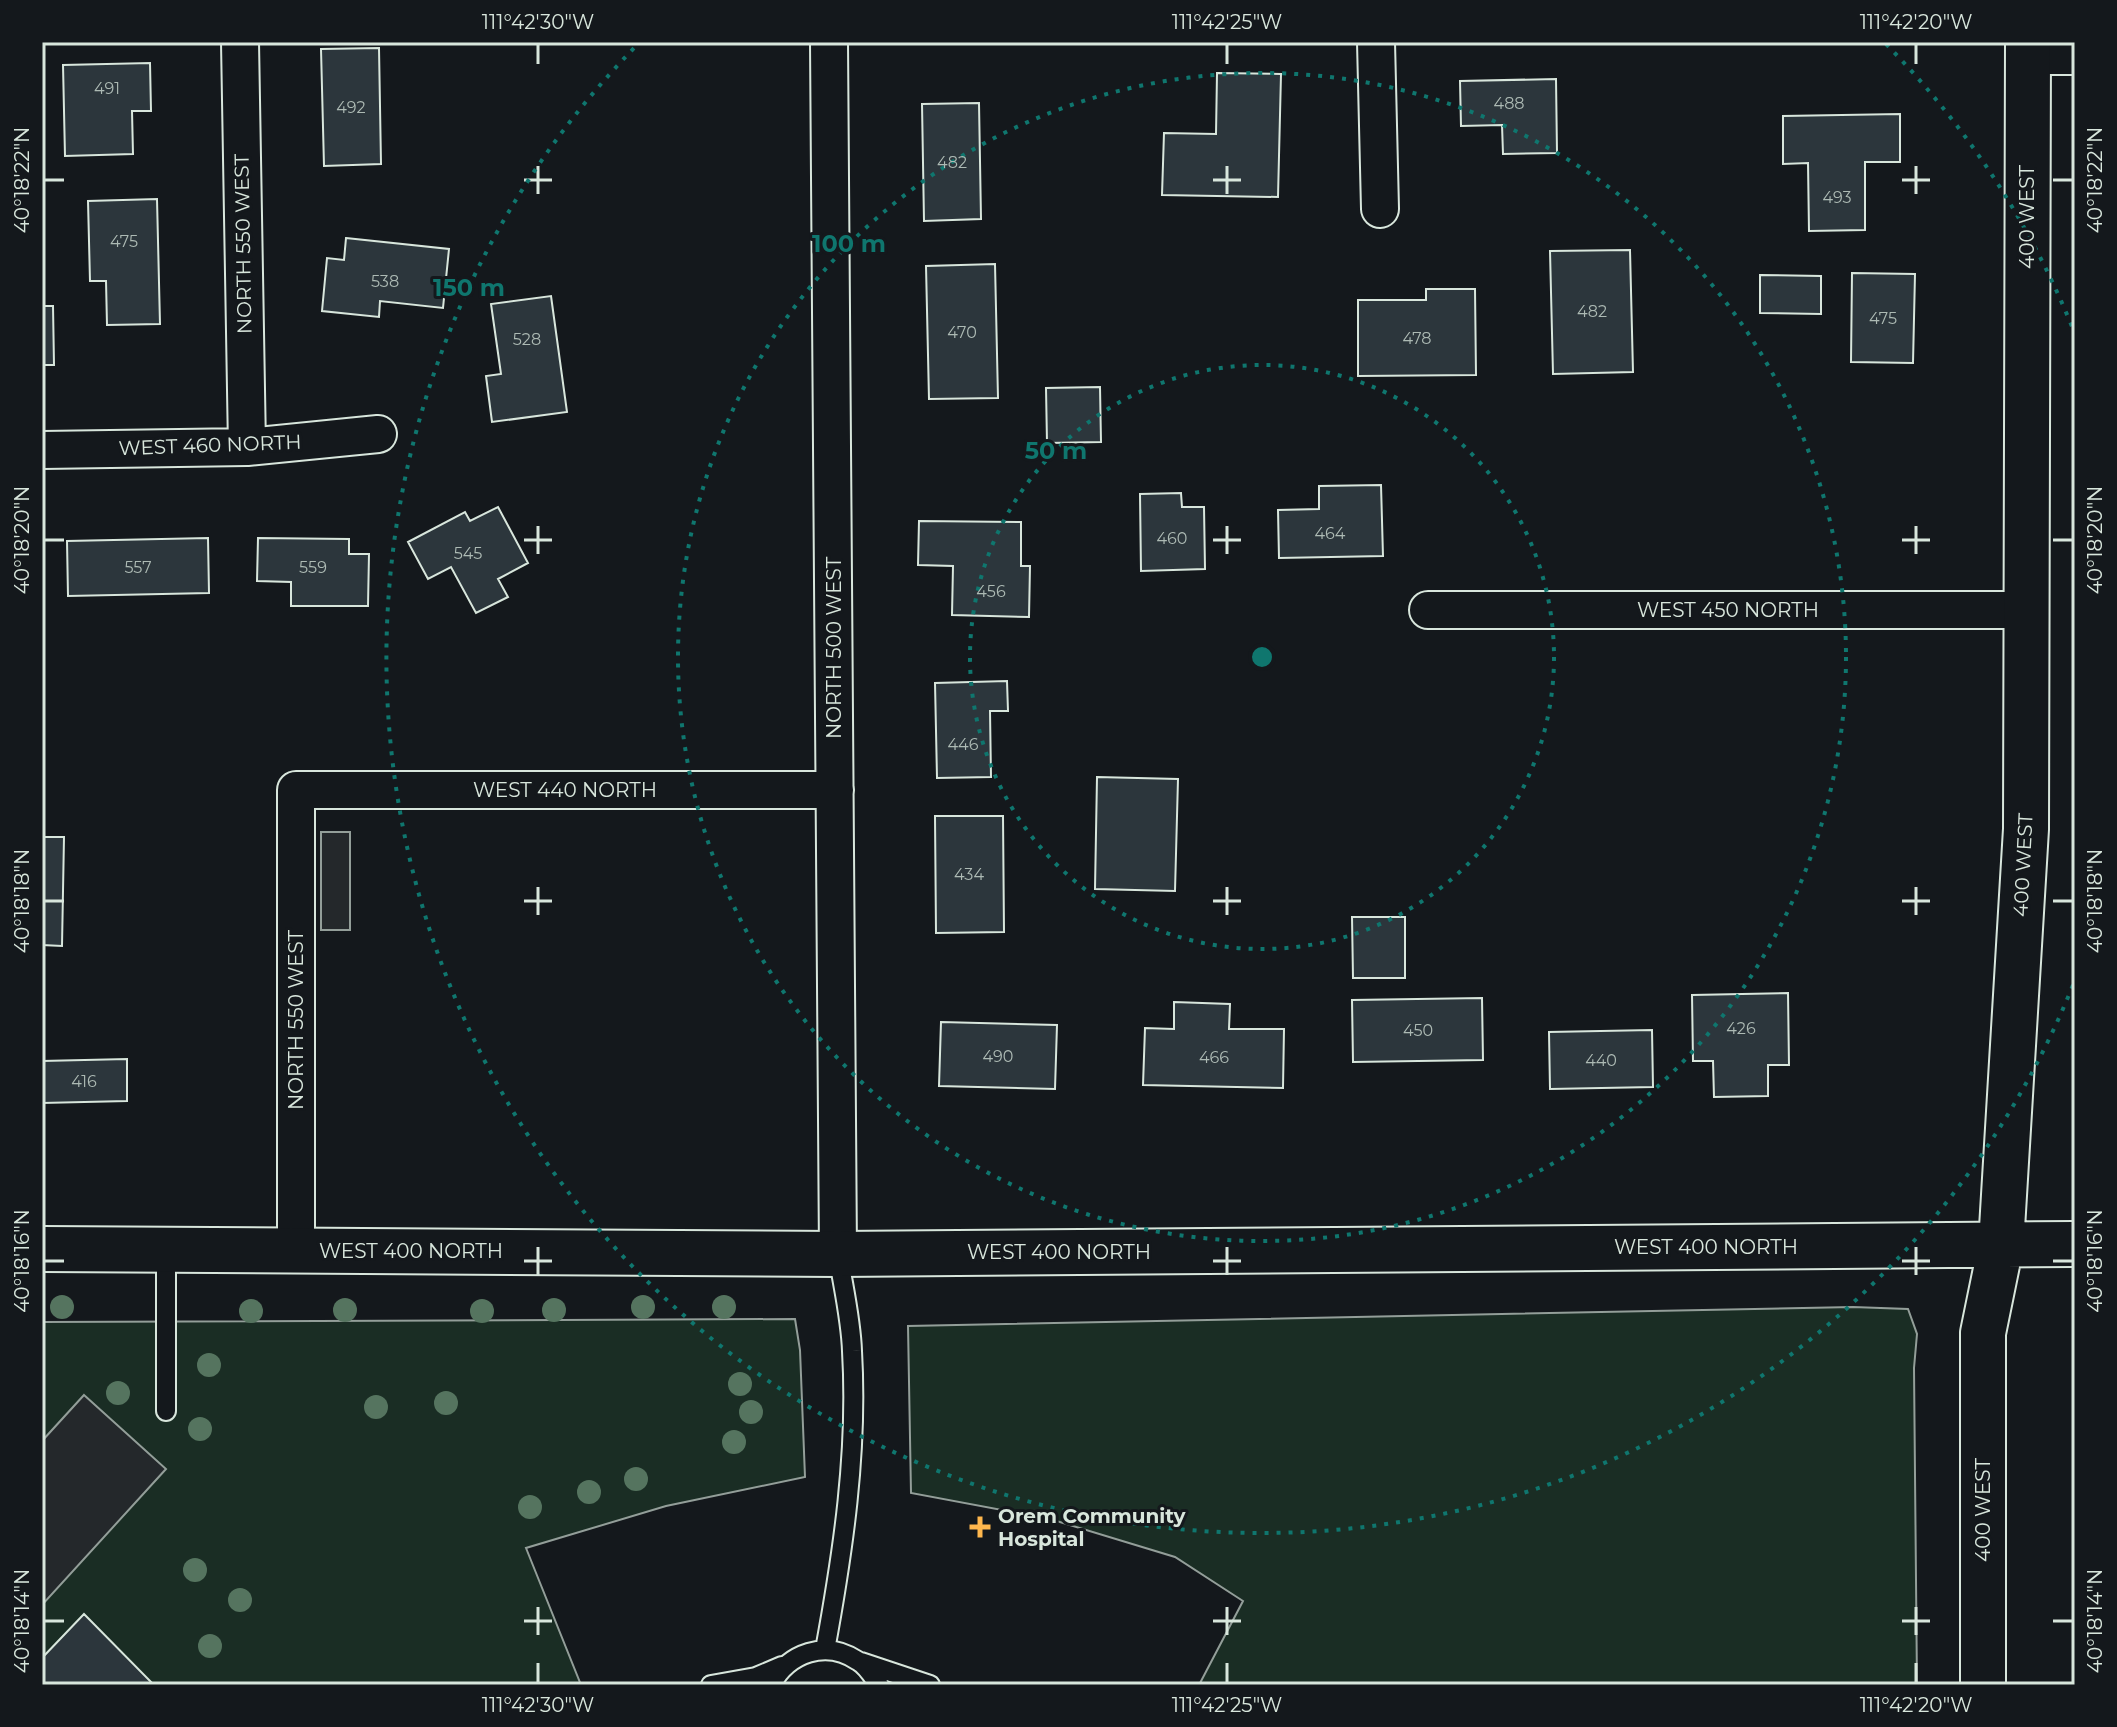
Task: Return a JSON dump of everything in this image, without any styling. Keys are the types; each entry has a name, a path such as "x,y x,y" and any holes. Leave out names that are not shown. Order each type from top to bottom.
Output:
{"main road":[{"name":"400 WEST","path":"1983,1685 1983,1333 2001,1245 2026,829 2028,49"},
{"name":"WEST 400 NORTH","path":"42,1249 838,1254 2075,1244"}],"street":[{"name":"NORTH 550 WEST","path":"240,42 247,447"},
{"name":"NORTH 500 WEST","path":"829,42 838,1254"},
{"path":"1376,42 1380,209"},
{"path":"2028,49 2075,56"},
{"name":"WEST 460 NORTH","path":"42,450 247,447 378,434"},
{"name":"WEST 450 NORTH","path":"1428,610 2027,610"},
{"name":"NORTH 550 WEST","path":"296,790 296,1250"},
{"name":"WEST 440 NORTH","path":"296,790 835,790"}],"lane":[{"path":"166,1249 166,1411"},
{"path":"825,1650 843,1551 853,1432 852,1350 838,1254"},
{"path":"711,1685 756,1677 804,1654 825,1650 842,1652 861,1662 930,1685"},
{"path":"861,1662 879,1685"},
{"path":"771,1685 784,1665"}],"green space":[{"path":"1853,1307 1908,1309 1917,1334 1914,1368 1917,1685 1199,1685 1243,1601 1175,1557 1050,1519 911,1493 908,1326"},
{"path":"795,1319 800,1350 805,1477 666,1506 526,1548 581,1685 42,1685 42,1322"}],"shaded area":[{"path":"321,832 350,832 350,930 321,930"},
{"path":"84,1395 166,1469 42,1605 42,1441"}],"building":[{"path":"379,48 381,164 324,166 321,49"},
{"path":"150,63 151,111 132,111 133,154 65,156 63,65"},
{"path":"1217,73 1281,74 1278,197 1162,195 1164,133 1216,134"},
{"path":"1556,79 1557,153 1503,154 1502,125 1461,126 1460,81"},
{"path":"979,103 981,219 924,221 922,104"},
{"path":"1900,114 1900,162 1865,162 1865,230 1809,231 1808,163 1783,164 1783,116"},
{"path":"157,199 160,324 107,325 106,281 90,281 88,201"},
{"path":"346,238 449,249 443,308 380,301 379,317 322,311 327,258 344,260"},
{"path":"1630,250 1633,372 1553,374 1550,251"},
{"path":"995,264 998,398 929,399 926,266"},
{"path":"1852,273 1915,274 1913,363 1851,362"},
{"path":"1760,275 1821,276 1821,314 1760,313"},
{"path":"1426,289 1475,289 1476,375 1358,376 1358,300 1426,300"},
{"path":"551,296 567,412 492,422 486,376 501,374 491,304"},
{"path":"42,306 53,306 54,365 42,365"},
{"path":"1100,387 1101,442 1047,443 1046,388"},
{"path":"1381,485 1383,556 1279,558 1278,510 1319,509 1319,486"},
{"path":"1181,493 1182,507 1204,507 1205,569 1141,571 1140,494"},
{"path":"498,507 528,563 498,579 508,597 476,613 451,567 428,579 408,542 465,512 470,521"},
{"path":"919,521 1021,522 1021,566 1030,566 1029,617 952,615 953,566 918,565"},
{"path":"208,538 209,593 68,596 67,541"},
{"path":"258,538 349,539 349,554 369,554 368,606 291,606 291,582 257,581"},
{"path":"1007,681 1008,711 990,711 991,777 937,778 935,683"},
{"path":"1097,777 1178,779 1175,891 1095,889"},
{"path":"935,816 1003,816 1004,932 936,933"},
{"path":"42,837 64,837 62,946 42,945"},
{"path":"1352,917 1405,917 1405,978 1353,978"},
{"path":"1788,993 1789,1065 1768,1065 1768,1096 1714,1097 1713,1061 1693,1061 1692,995"},
{"path":"1482,998 1483,1060 1353,1062 1352,1000"},
{"path":"1174,1002 1230,1004 1229,1029 1284,1029 1283,1088 1143,1085 1145,1028 1174,1029"},
{"path":"941,1022 1057,1025 1055,1089 939,1086"},
{"path":"1652,1030 1653,1087 1550,1089 1549,1032"},
{"path":"127,1059 127,1101 42,1103 42,1061"},
{"path":"84,1614 154,1685 42,1685 42,1658"}],"place":[{"name":"Orem Community Hospital","path":"980,1527"}]}
